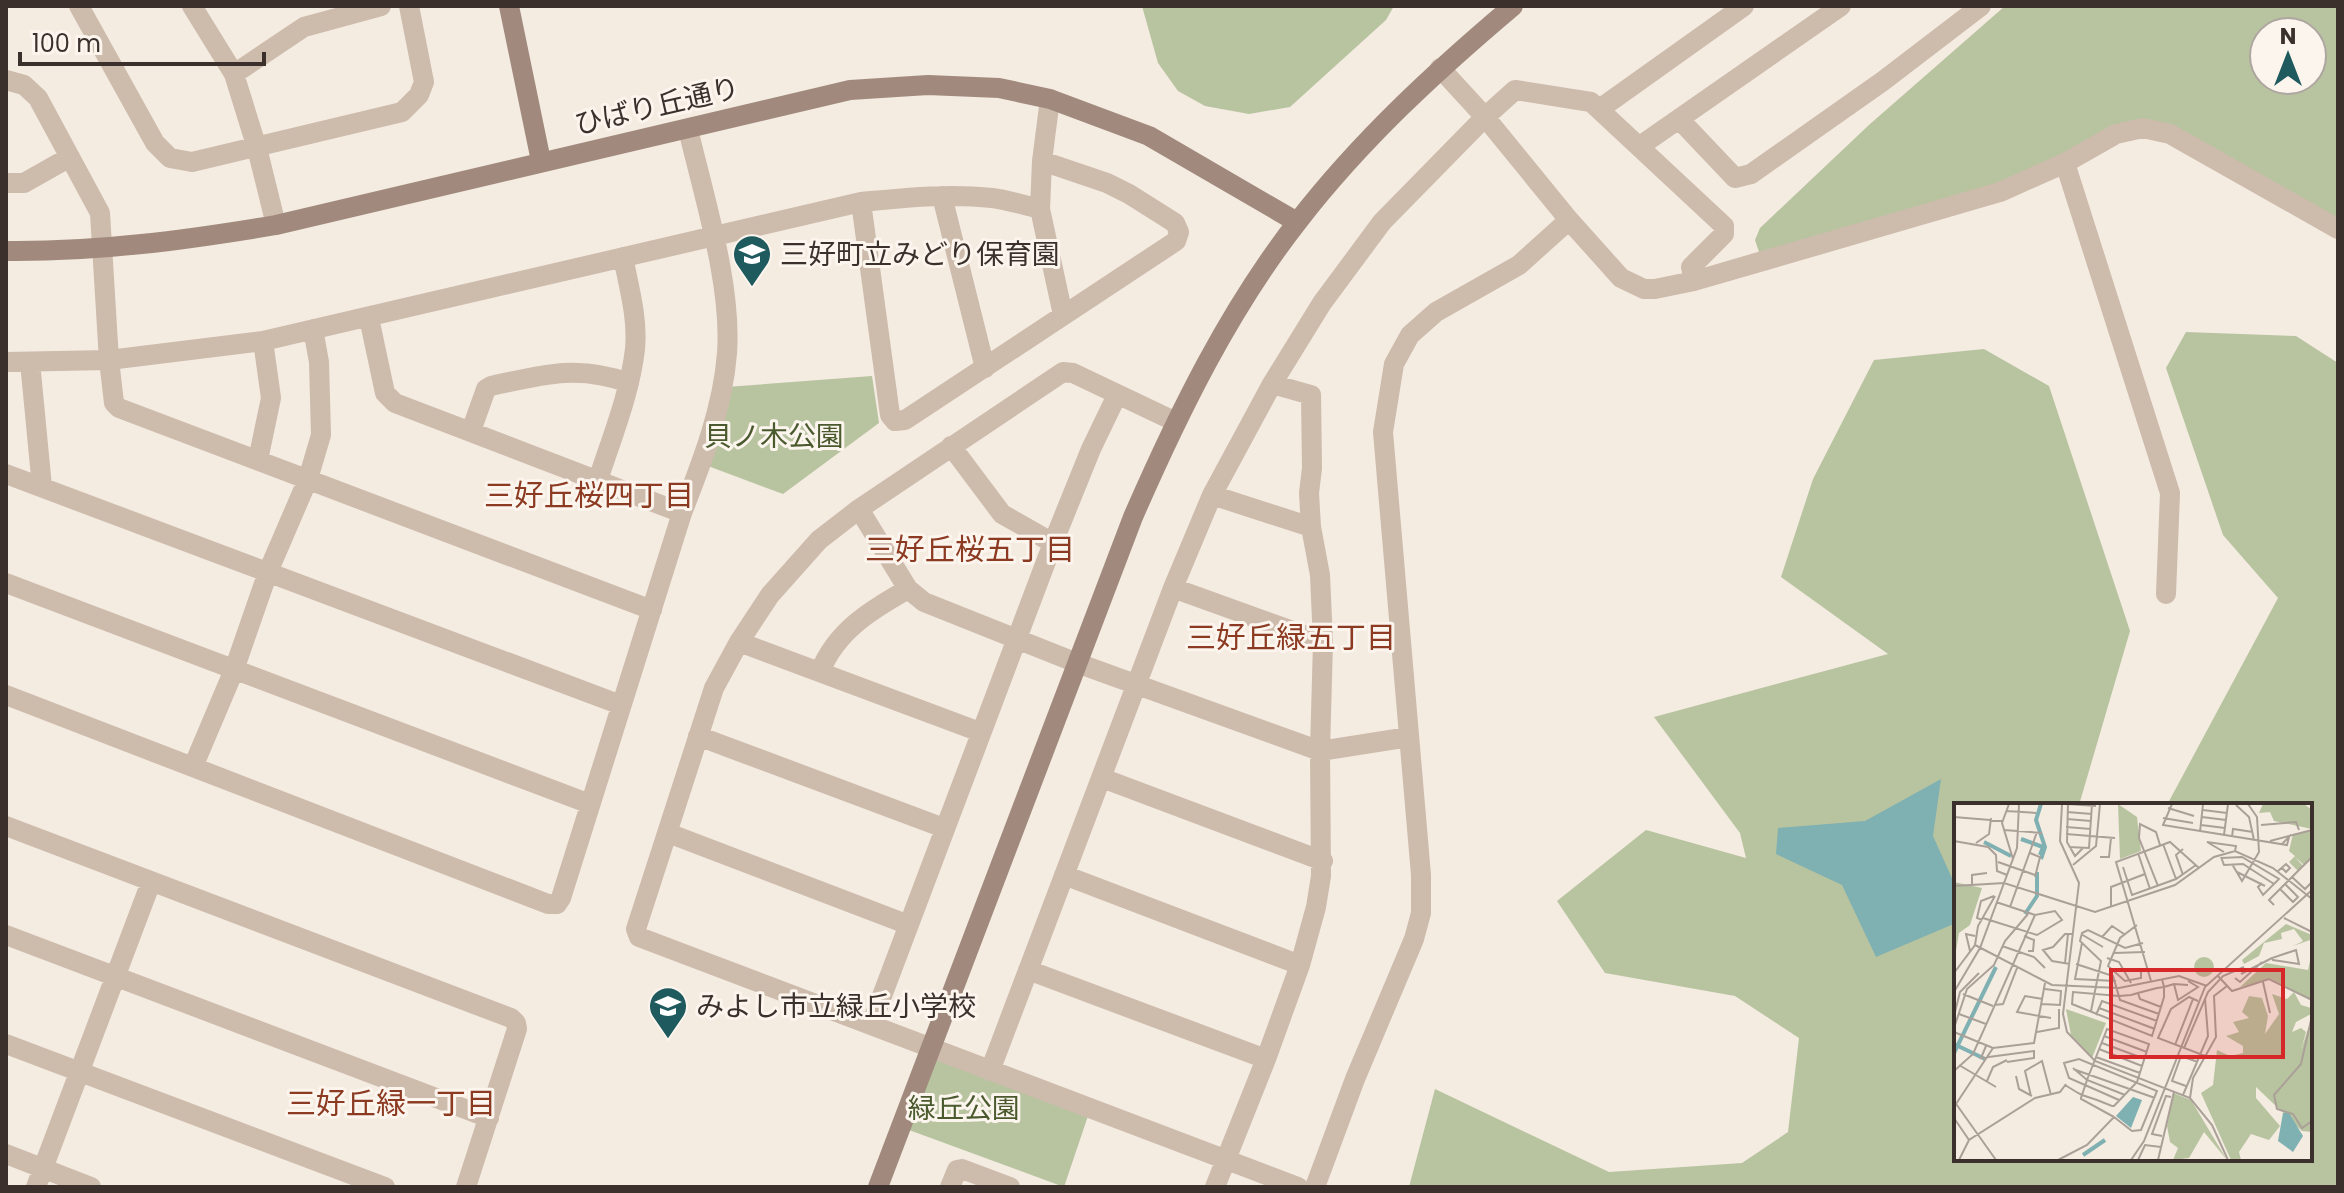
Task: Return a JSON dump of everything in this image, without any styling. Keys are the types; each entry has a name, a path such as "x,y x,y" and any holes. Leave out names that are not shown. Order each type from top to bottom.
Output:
{"street":[{"path":"79,6 162,152 179,161 192,162 391,116 408,108 419,95 424,77 409,6"},
{"path":"192,6 234,74 276,225"},
{"path":"234,74 304,27 381,6"},
{"path":"509,6 541,161"},
{"path":"878,1187 1133,517 1176,422 1230,322 1297,222 1395,112 1440,68 1513,6"},
{"path":"1601,108 1744,6"},
{"path":"1640,146 1839,6"},
{"path":"1679,119 1735,178 1751,174 1883,81 1981,6"},
{"path":"1440,68 1621,278 1644,289 1694,281 2000,192 2131,129 2154,129 2170,134 2338,229"},
{"path":"6,80 18,82 33,92 100,213 109,360 114,403 119,408 652,610"},
{"name":"ひばり丘通り","path":"6,251 102,249 185,240 276,225 850,90 928,85 999,88 1050,99 1149,136 1297,222"},
{"path":"990,1071 1173,588 1212,495 1272,384 1322,303 1382,222 1515,90 1591,102 1601,108 1724,226 1724,234 1691,267 1694,281"},
{"path":"1050,99 1040,209 1063,315"},
{"path":"6,695 548,904 557,904 719,405 726,364 726,319 713,237 688,129"},
{"path":"6,183 24,183 70,157"},
{"path":"861,202 890,415 895,421 905,420 1176,241 1179,232 1168,217 1121,189 1042,161"},
{"path":"2065,163 2170,493 2166,594"},
{"path":"6,362 109,360 263,341 861,202 942,196 994,199 1040,209"},
{"path":"942,196 985,368"},
{"path":"1315,1187 1355,1079 1414,939 1421,913 1421,875 1383,432 1394,364 1410,335 1436,312 1519,265 1569,220"},
{"path":"598,480 629,383 635,335 623,257"},
{"path":"369,318 389,399 682,513"},
{"path":"193,767 234,670 268,572 308,479 321,435 319,362 313,329"},
{"path":"258,460 271,398 263,341"},
{"path":"30,362 42,487"},
{"path":"471,431 486,389 491,386 570,371 598,374 629,383"},
{"path":"1176,422 1073,373 1063,372 859,509 819,540 770,595 718,678 636,929 639,937 1298,1187"},
{"path":"1215,1187 1300,965 1316,907 1323,861 1320,751 1323,642 1320,575 1311,527 1309,493 1312,468 1311,395 1272,384"},
{"path":"871,1025 1053,543 1091,449 1117,395"},
{"path":"951,446 1002,514 1053,543"},
{"path":"6,474 621,705"},
{"path":"1212,495 1311,527"},
{"path":"859,509 908,589 924,602 1077,663 1320,751 1409,737"},
{"path":"6,583 590,804"},
{"path":"1173,588 1323,642"},
{"path":"820,672 825,658 845,632 875,608 908,589"},
{"path":"739,642 980,732"},
{"path":"698,736 944,828"},
{"path":"1102,778 1323,861"},
{"path":"6,826 511,1018 517,1029 466,1187"},
{"path":"668,833 909,925"},
{"path":"1064,875 1300,965"},
{"path":"40,1178 151,882"},
{"path":"6,935 489,1118"},
{"path":"1028,970 1266,1059"},
{"path":"6,1044 385,1187"},
{"path":"6,1154 40,1178 91,1187"},
{"path":"950,1187 957,1170 962,1169 1010,1187"}],"green space":[{"path":"1142,6 1394,6 1386,20 1290,107 1249,114 1205,106 1178,91 1158,63"},
{"path":"2005,6 2338,6 2338,224 2148,121 1997,187 1760,255 1755,240 1760,228 1870,124"},
{"path":"2186,332 2296,336 2338,363 2338,1187 1409,1187 1435,1089 1609,1172 1742,1163 1788,1132 1799,1038 1735,996 1605,973 1557,901 1646,830 1746,858 1740,833 1654,717 1888,654 1781,577 1813,479 1874,360 1984,349 2049,386 2130,631 2080,803 1954,803 1954,1161 2312,1161 2312,803 2168,803 2278,598 2223,535 2166,368"},
{"name":"貝ノ木公園","path":"872,376 879,423 783,494 700,463 726,387"},
{"name":"緑丘公園","path":"937,1054 1089,1113 1064,1187 909,1130"}],"water":[{"path":"1941,779 1933,836 1954,883 1954,924 1876,957 1842,885 1776,854 1778,828 1865,821"}],"place":[{"name":"三好町立みどり保育園","path":"752,288"},
{"name":"みよし市立緑丘小学校","path":"668,1040"}],"district":[{"name":"三好丘桜四丁目","path":"589,495"},
{"name":"三好丘桜五丁目","path":"970,549"},
{"name":"三好丘緑五丁目","path":"1291,637"},
{"name":"三好丘緑一丁目","path":"391,1103"}]}
